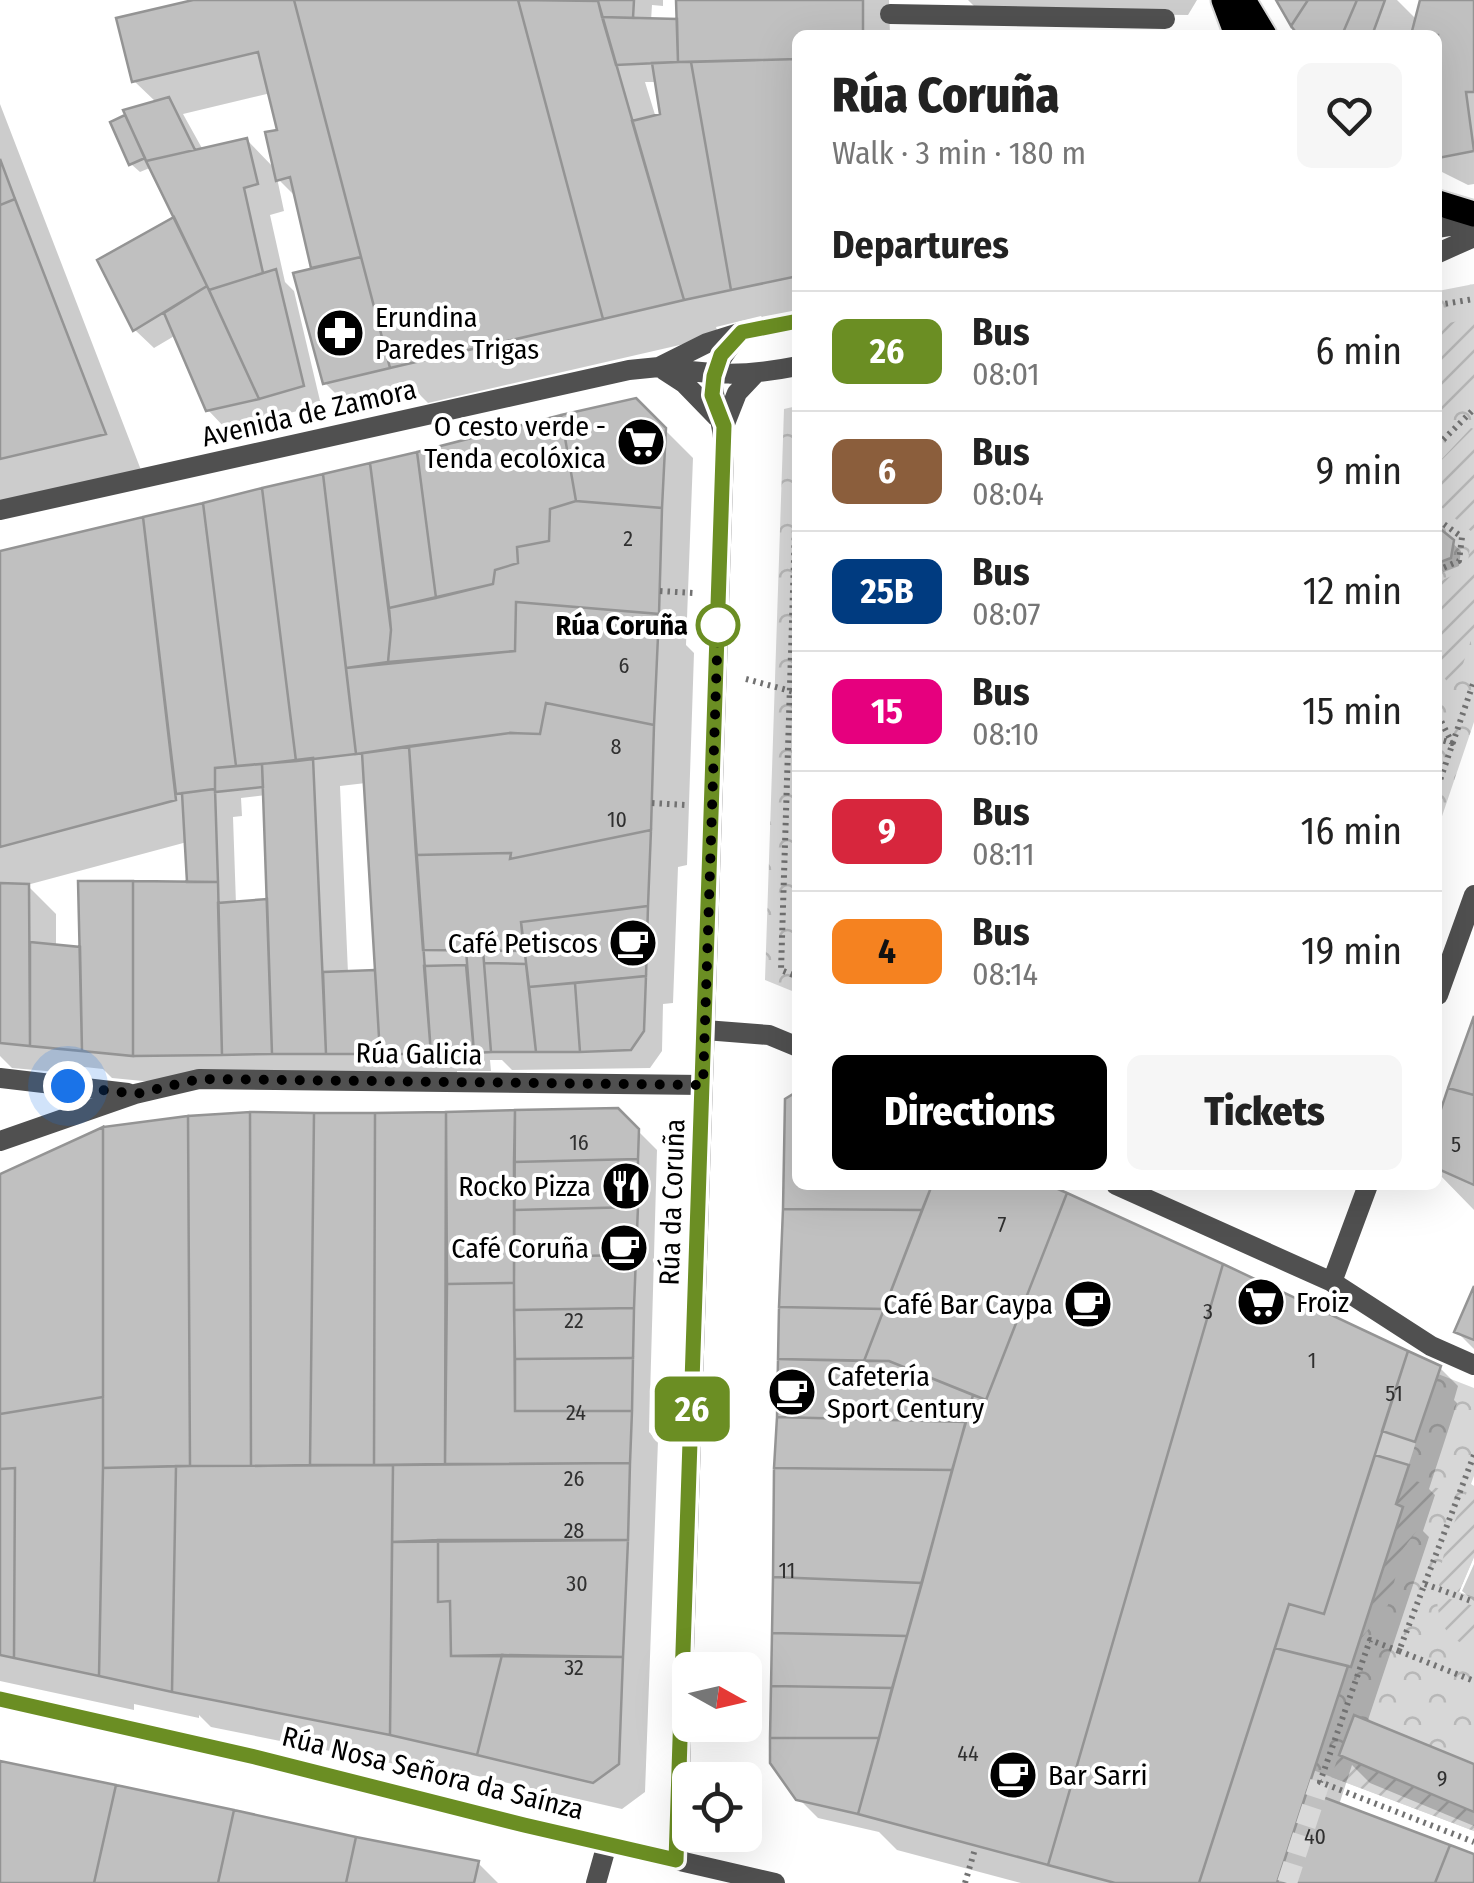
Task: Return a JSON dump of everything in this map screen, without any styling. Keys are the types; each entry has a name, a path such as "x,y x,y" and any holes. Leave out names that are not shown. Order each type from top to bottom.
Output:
{"main road":[{"path":"1224,0 1235,30"},
{"path":"1243,0 1261,30"},
{"path":"1442,204 1474,214"}],"street":[{"path":"890,16 1165,19"},
{"path":"1442,227 1474,222"},
{"path":"1442,251 1474,238"},
{"name":"Avenida de Zamora","path":"0,510 658,366 707,342 792,322"},
{"path":"714,376 721,355 742,332"},
{"path":"658,366 714,376 754,375 792,367"},
{"path":"658,366 684,383 724,426 737,393 754,375"},
{"name":"Rúa da Coruña","path":"676,1860 724,426 712,395 714,376"},
{"path":"1442,984 1474,895"},
{"path":"706,1030 769,1035 792,1045"},
{"path":"0,1078 136,1094"},
{"name":"Rúa Galicia","path":"136,1094 199,1079 703,1085"},
{"path":"0,1141 136,1094"},
{"path":"1127,1190 1332,1282 1431,1346 1474,1365"},
{"path":"1332,1282 1366,1190"},
{"name":"Rúa Nosa Señora da Saínza","path":"0,1699 775,1883"},
{"path":"596,1883 607,1844"}],"path":[{"path":"1442,304 1474,298"},
{"path":"1442,441 1474,409"},
{"path":"1442,523 1462,537 1459,561 1442,568"},
{"path":"716,672 792,692"},
{"path":"1442,774 1474,681"},
{"path":"792,708 781,970 792,975"},
{"path":"1442,723 1452,744"},
{"path":"1442,740 1452,744"},
{"path":"784,837 792,839"},
{"path":"1400,1651 1474,1454"},
{"path":"1425,1584 1474,1602"},
{"path":"1474,1681 1370,1640 1320,1782 1474,1842"},
{"path":"965,1883 975,1849"}],"green space":[{"path":"1474,284 1474,722 1442,816 1442,290"},
{"path":"1474,318 1474,390 1442,421 1442,324"},
{"path":"792,407 792,991 765,980 784,409"},
{"path":"1474,429 1474,631 1457,682 1450,685 1442,675 1442,580 1467,569 1472,532 1442,508 1442,459"},
{"path":"1438,1374 1474,1388 1474,1557 1459,1592 1474,1597 1474,1831 1313,1770 1351,1666 1396,1504"},
{"path":"1404,1477 1440,1489 1436,1505 1403,1549 1388,1605 1360,1640"},
{"path":"1470,1485 1474,1486 1474,1557 1459,1592 1439,1586 1440,1572"},
{"path":"1437,1595 1474,1606 1474,1649 1445,1629"},
{"path":"1339,1755 1474,1812 1474,1831 1331,1777"}],"building":[{"path":"193,0 294,0 361,257 311,268 290,177 276,181 265,132 277,130 258,52 132,82 116,18"},
{"path":"294,0 518,0 603,319 390,368"},
{"path":"518,0 598,1 684,300 603,319"},
{"path":"592,0 634,0 633,18 602,17 598,1"},
{"path":"676,0 863,0 863,30 792,30 792,59 678,62"},
{"path":"1276,0 1308,0 1291,26"},
{"path":"1308,0 1357,0 1344,30 1294,30 1291,26"},
{"path":"1357,0 1385,0 1374,30 1344,30"},
{"path":"1420,0 1474,0 1474,92 1466,92 1474,151 1442,157 1442,30 1412,30"},
{"path":"602,17 677,19 678,62 616,65"},
{"path":"792,59 792,277 731,290 691,62"},
{"path":"691,62 731,290 684,300 632,121 660,114 652,63"},
{"path":"169,97 195,150 146,161 123,110"},
{"path":"125,115 145,158 129,165 110,122"},
{"path":"247,138 258,184 244,188 263,273 209,290 146,161"},
{"path":"0,159 15,199 0,205"},
{"path":"15,199 106,434 0,459 0,205"},
{"path":"174,217 207,286 133,331 97,260"},
{"path":"361,257 390,368 323,384 293,273"},
{"path":"276,269 304,386 259,399 209,290"},
{"path":"207,286 259,399 206,411 164,313"},
{"path":"636,398 666,428 662,508 576,501 561,415"},
{"path":"561,415 576,501 550,509 549,541 517,547 518,563 495,570 493,584 436,598 417,452"},
{"path":"417,452 436,598 389,608 370,463"},
{"path":"370,463 391,630 388,662 346,668 323,474"},
{"path":"323,474 356,754 296,761 262,488"},
{"path":"262,488 296,761 236,766 203,503"},
{"path":"576,501 662,508 659,614 516,602 515,651 388,662 389,608 493,584 495,570 518,563 517,547 549,541 550,509"},
{"path":"203,503 236,766 215,768 215,789 176,794 143,517"},
{"path":"143,517 176,800 0,847 0,551"},
{"path":"1442,530 1454,540 1451,558 1442,561"},
{"path":"516,602 659,614 654,725 546,703 540,734 510,733 356,754 346,668 515,651"},
{"path":"546,703 654,725 651,830 510,859 511,853 416,855 409,746 510,733 540,734"},
{"path":"409,746 431,1054 380,1054 362,753"},
{"path":"313,758 326,1054 272,1054 262,764"},
{"path":"262,764 263,787 215,792 215,768"},
{"path":"215,789 218,882 187,882 182,793"},
{"path":"651,830 648,906 521,922 524,951 423,950 416,855 511,853 510,859"},
{"path":"78,881 133,881 133,1056 82,1051"},
{"path":"133,881 218,882 222,1055 133,1056"},
{"path":"0,883 29,884 30,1046 0,1043"},
{"path":"267,899 272,1054 222,1055 218,903"},
{"path":"648,906 646,976 529,987 521,922"},
{"path":"30,942 80,947 82,1051 30,1046"},
{"path":"466,950 483,950 491,1052 474,1053"},
{"path":"484,963 526,964 536,1052 491,1052"},
{"path":"466,965 474,1053 431,1054 424,966"},
{"path":"375,970 380,1054 326,1054 323,972"},
{"path":"646,976 644,1031 631,1050 580,1052 575,983"},
{"path":"575,983 580,1052 536,1052 529,987"},
{"path":"1474,1016 1474,1095 1448,1088"},
{"path":"1448,1088 1474,1095 1474,1185 1442,1171 1442,1106"},
{"path":"792,1095 792,1190 930,1190 922,1210 783,1209 785,1099"},
{"path":"618,1108 639,1129 638,1159 514,1162 515,1110"},
{"path":"515,1110 514,1283 447,1284 446,1112"},
{"path":"250,1112 251,1466 190,1466 188,1116"},
{"path":"250,1112 314,1113 310,1465 251,1466"},
{"path":"446,1112 445,1464 374,1465 375,1113"},
{"path":"314,1113 375,1113 374,1465 310,1465"},
{"path":"188,1116 190,1466 103,1468 103,1127"},
{"path":"103,1127 103,1397 0,1414 0,1174"},
{"path":"638,1159 638,1207 514,1210 514,1162"},
{"path":"930,1190 1067,1193 986,1400 889,1361 864,1361"},
{"path":"1067,1193 1223,1264 1048,1865 858,1814 973,1395 986,1400"},
{"path":"638,1207 636,1255 514,1257 514,1210"},
{"path":"783,1209 922,1210 884,1309 779,1307"},
{"path":"636,1255 634,1308 514,1310 514,1257"},
{"path":"1223,1264 1408,1351 1324,1614 1289,1604 1199,1883 1115,1883 1048,1865"},
{"path":"514,1283 515,1411 632,1411 630,1463 445,1464 447,1284"},
{"path":"1474,1286 1474,1340 1454,1332"},
{"path":"779,1307 884,1309 864,1361 778,1359"},
{"path":"634,1308 633,1358 515,1359 514,1310"},
{"path":"1408,1351 1441,1366 1415,1442 1382,1431"},
{"path":"633,1358 632,1411 515,1411 515,1359"},
{"path":"778,1359 889,1361 973,1395 966,1422 777,1417"},
{"path":"103,1397 99,1676 14,1658 15,1468 0,1469 0,1414"},
{"path":"777,1417 966,1422 952,1470 774,1468"},
{"path":"1375,1455 1409,1465 1396,1504 1403,1507 1351,1667 1275,1648 1289,1604 1324,1614"},
{"path":"630,1463 628,1540 392,1542 393,1465"},
{"path":"393,1465 390,1735 172,1692 176,1466"},
{"path":"176,1466 172,1692 99,1676 103,1468"},
{"path":"15,1468 14,1658 0,1655 0,1469"},
{"path":"774,1468 952,1470 922,1583 773,1577"},
{"path":"438,1540 628,1540 623,1657 451,1656 450,1601 438,1602"},
{"path":"438,1540 438,1602 450,1601 451,1656 502,1655 477,1755 390,1735 392,1542"},
{"path":"773,1577 922,1583 907,1636 772,1633"},
{"path":"772,1633 907,1636 892,1688 771,1686"},
{"path":"1275,1648 1348,1666 1277,1883 1199,1883"},
{"path":"502,1655 623,1657 619,1764 593,1783 477,1755"},
{"path":"771,1686 892,1688 879,1738 770,1738"},
{"path":"1354,1715 1474,1764 1474,1812 1339,1755"},
{"path":"770,1738 879,1738 858,1814 796,1800 770,1763"},
{"path":"0,1761 116,1785 94,1883 0,1883"},
{"path":"116,1785 234,1810 218,1883 94,1883"},
{"path":"1307,1791 1450,1845 1435,1883 1277,1883"},
{"path":"234,1810 356,1837 346,1883 218,1883"},
{"path":"356,1837 479,1861 474,1883 346,1883"},
{"path":"1450,1845 1474,1854 1474,1883 1435,1883"}],"tunnel":[{"path":"1287,1883 1320,1782"}],"bus line":[{"name":"26","path":"0,1699 676,1860 724,426 712,395 721,355 742,332 792,322"}],"place":[{"name":"Erundina Paredes Trigas","path":"340,333"},
{"name":"O cesto verde - Tenda ecolóxica","path":"641,442"},
{"name":"Rúa Coruña","path":"718,625"},
{"name":"Café Petiscos","path":"633,943"},
{"name":"Rocko Pizza","path":"626,1186"},
{"name":"Café Coruña","path":"624,1248"},
{"name":"Froiz","path":"1261,1302"},
{"name":"Café Bar Caypa","path":"1088,1304"},
{"name":"Cafetería Sport Century","path":"792,1392"},
{"name":"Bar Sarri","path":"1013,1775"}],"route":[{"path":"68,1086 136,1094 199,1079 703,1085 718,625"}]}
